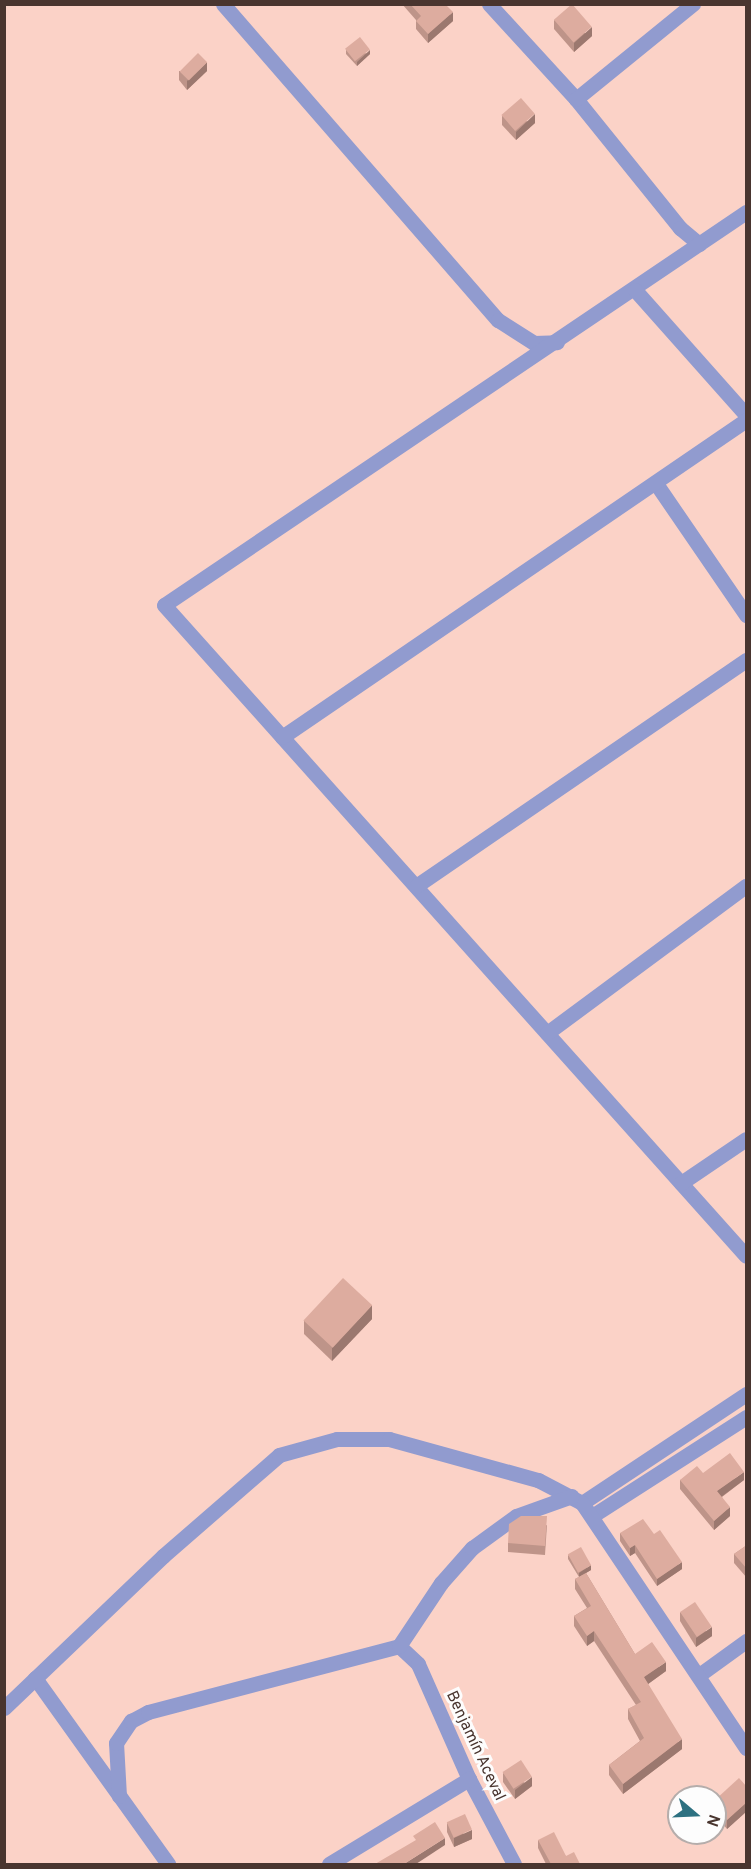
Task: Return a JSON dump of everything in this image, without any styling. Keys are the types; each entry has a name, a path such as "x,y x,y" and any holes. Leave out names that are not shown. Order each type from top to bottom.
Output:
{"street":[{"path":"223,4 498,320 534,343 557,342"},
{"path":"489,4 576,99 680,228 699,244"},
{"path":"576,99 693,4"},
{"path":"747,212 635,290 164,605 747,1256"},
{"path":"635,290 747,415"},
{"path":"282,736 657,485 747,420"},
{"path":"657,485 747,615"},
{"path":"416,886 747,660"},
{"path":"547,1033 747,886"},
{"path":"681,1183 747,1139"},
{"path":"119,1796 116,1743 130,1720 148,1712 399,1646 441,1583 472,1548 516,1516 577,1499 747,1394"},
{"path":"592,1516 747,1417"},
{"path":"4,1708 163,1556 279,1455 337,1438 388,1439 538,1480 577,1499 592,1516 747,1748"},
{"path":"699,1675 747,1641"},
{"name":"Benjamín Aceval","path":"399,1646 418,1664 469,1779 514,1864"},
{"path":"35,1678 168,1864"},
{"path":"329,1864 469,1779"}],"building":[{"path":"410,4 445,4 453,12 428,34 416,21 421,16"},
{"path":"572,4 592,27 574,42 554,20"},
{"path":"360,37 370,50 355,61 345,49"},
{"path":"198,53 207,62 189,81 180,71"},
{"path":"521,98 535,114 515,131 501,115"},
{"path":"343,1278 372,1305 333,1348 303,1320"},
{"path":"730,1453 744,1472 717,1491 730,1507 714,1521 680,1480 697,1466 703,1473"},
{"path":"521,1516 547,1516 545,1546 508,1543 509,1524"},
{"path":"643,1519 654,1534 660,1530 682,1562 657,1579 635,1545 630,1548 620,1533"},
{"path":"747,1545 747,1569 734,1554"},
{"path":"581,1547 591,1565 578,1573 568,1554"},
{"path":"586,1573 635,1654 652,1642 666,1662 644,1677 682,1739 623,1784 609,1765 644,1738 628,1709 641,1702 594,1631 587,1636 574,1616 591,1606 575,1579"},
{"path":"695,1602 712,1627 697,1637 680,1612"},
{"path":"521,1760 532,1777 513,1789 503,1772"},
{"path":"739,1778 747,1787 747,1802 727,1820 727,1789"},
{"path":"465,1814 472,1830 454,1838 447,1822"},
{"path":"435,1822 445,1838 404,1864 375,1864 416,1840 413,1836"},
{"path":"554,1832 566,1856 574,1852 580,1864 551,1864 538,1840"}]}
